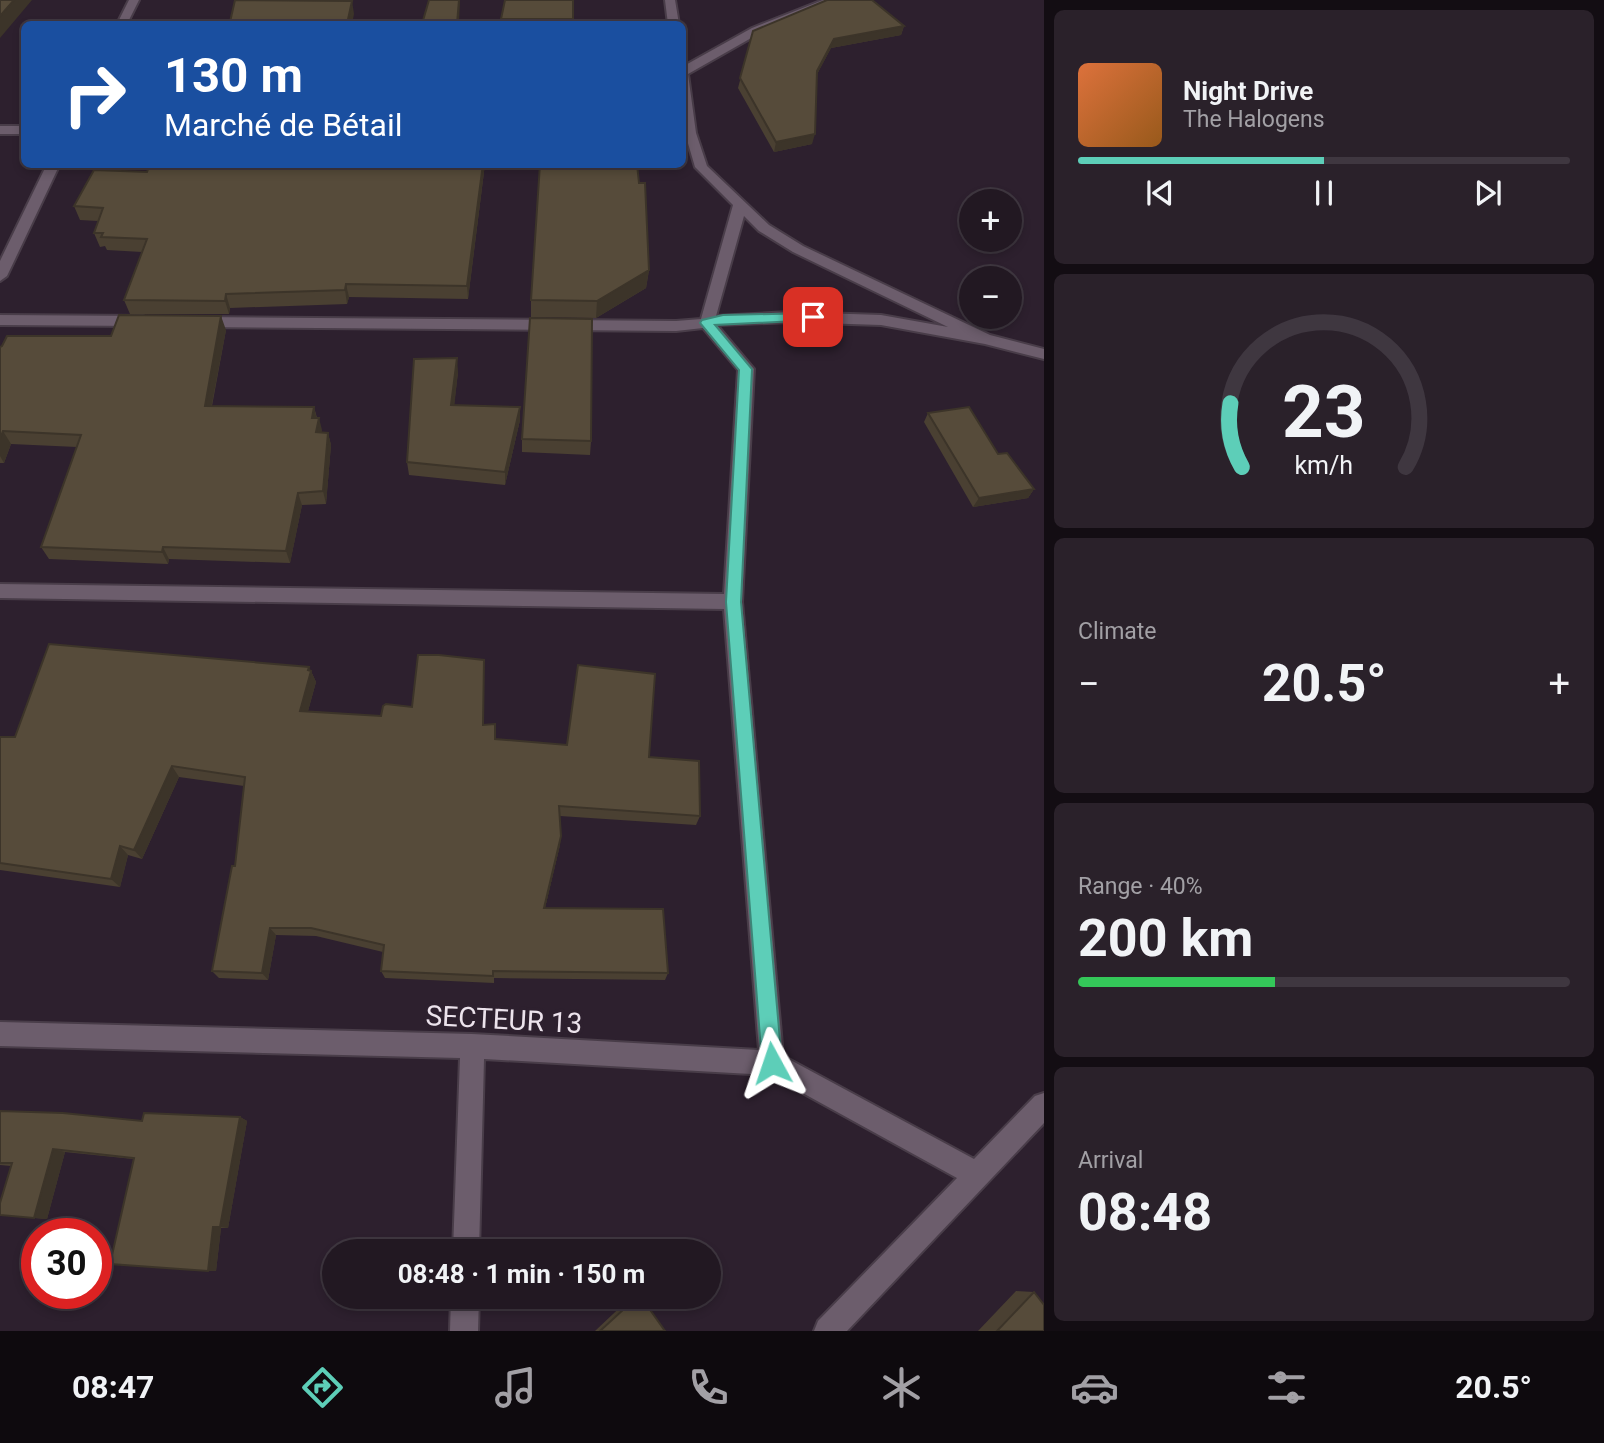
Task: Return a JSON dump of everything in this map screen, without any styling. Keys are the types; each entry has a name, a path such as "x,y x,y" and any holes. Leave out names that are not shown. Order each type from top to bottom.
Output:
{"street":[{"path":"124,21 134,0"},
{"path":"670,0 674,21"},
{"path":"686,70 749,31 809,7 835,0"},
{"path":"0,130 21,130"},
{"path":"686,133 701,167 764,228 798,249 985,339"},
{"path":"0,276 52,168"},
{"path":"707,323 740,204"},
{"path":"181,321 676,326 723,319 790,317 881,320 985,339 1044,354"},
{"path":"0,320 14,326 154,321"},
{"path":"707,323 746,369 733,602 772,1063"},
{"path":"0,591 733,602"},
{"name":"SECTEUR 13","path":"0,1034 472,1046 772,1063 977,1175"},
{"path":"466,1239 472,1046"},
{"path":"828,1331 1044,1105"},
{"path":"464,1331 465,1309"}],"building":[{"path":"0,0 14,0 0,16"},
{"path":"235,0 352,1 348,21 230,21"},
{"path":"429,0 459,0 457,21 423,21"},
{"path":"505,0 573,0 573,19 501,19"},
{"path":"827,0 872,0 904,26 834,39 817,71 815,134 776,142 740,78 753,31"},
{"path":"148,168 482,168 467,286 346,284 345,290 226,294 225,301 124,300 147,239 101,237 103,233 94,233 103,208 74,206 94,170 147,172"},
{"path":"540,168 637,168 639,183 645,183 649,270 597,301 531,300"},
{"path":"119,315 221,316 205,406 314,407 312,418 319,418 316,432 328,433 323,491 298,493 286,551 163,547 162,552 41,547 81,435 3,431 0,439 0,347 7,336 111,336"},
{"path":"530,318 592,319 591,441 522,439"},
{"path":"457,358 451,405 520,407 505,472 407,462 414,359"},
{"path":"969,407 998,454 1007,453 1034,489 979,498 928,413"},
{"path":"49,644 309,667 308,670 311,671 300,711 381,716 386,704 412,707 418,655 484,660 483,725 495,724 495,739 567,745 578,665 655,674 649,757 699,761 700,816 559,806 561,836 544,908 663,909 668,973 493,971 493,976 381,971 384,945 311,928 270,928 262,973 212,971 232,866 235,866 245,777 172,766 134,850 120,846 111,879 0,863 0,737 15,737"},
{"path":"0,1111 63,1113 142,1121 144,1113 240,1117 220,1227 213,1227 208,1271 112,1264 134,1158 53,1149 34,1218 0,1215 0,1203 12,1163 0,1163"},
{"path":"1034,1292 1044,1305 1044,1331 997,1331"},
{"path":"624,1309 649,1309 665,1331 600,1331"}],"route":[{"path":"772,1063 733,602 746,369 707,323 723,319 813,317"}]}
